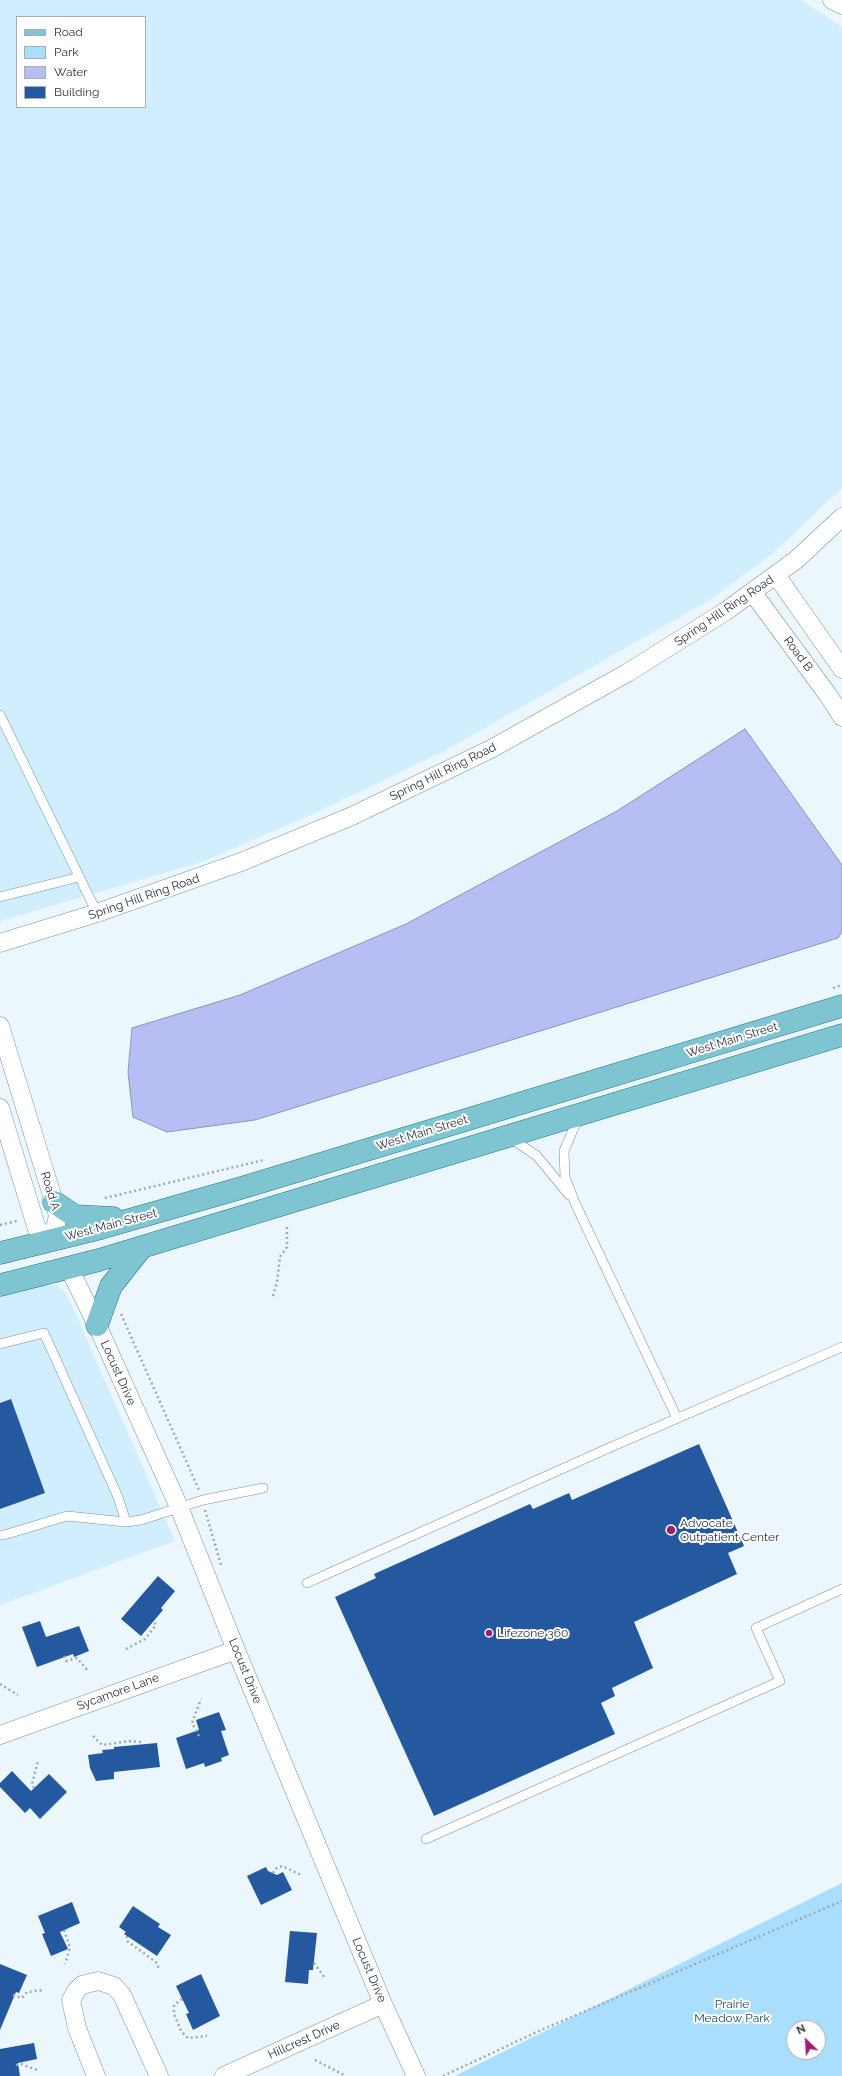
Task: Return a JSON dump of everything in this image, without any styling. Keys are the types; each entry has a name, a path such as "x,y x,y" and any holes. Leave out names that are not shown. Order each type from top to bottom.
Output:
{"main road":[{"name":"West Main Street","path":"0,1253 132,1220 256,1184 842,1006"},
{"path":"0,1285 69,1268 142,1247 842,1035"},
{"path":"54,1202 75,1216 132,1220"},
{"path":"53,1240 69,1268"},
{"path":"97,1325 111,1286 142,1247"}],"street":[{"path":"832,0 842,5"},
{"name":"Spring Hill Ring Road","path":"0,943 97,913 202,877 278,847 421,784 492,749 596,692 678,643 776,576 842,518"},
{"path":"776,576 842,669"},
{"name":"Road B","path":"753,593 828,695 842,717"},
{"name":"Road A","path":"0,1026 58,1215 53,1240 37,1228 0,1108"},
{"name":"Locust Drive","path":"69,1268 97,1325 179,1507 236,1650 383,2004 416,2076"},
{"name":"Sycamore Lane","path":"0,1735 236,1650"},
{"path":"96,2076 77,2028 72,2000 82,1984 98,1981 114,1986 122,1995 159,2076"},
{"name":"Hillcrest Drive","path":"224,2076 383,2004"}],"lane":[{"path":"0,715 97,913"},
{"path":"0,897 79,877"},
{"path":"579,1115 564,1151 565,1177 574,1203 677,1418"},
{"path":"499,1139 515,1141 538,1156 574,1203"},
{"path":"0,1344 44,1333 118,1497 126,1522"},
{"path":"307,1583 677,1418 842,1347"},
{"path":"0,1535 67,1516 126,1522 141,1520 202,1500 263,1488"},
{"path":"426,1839 780,1682 756,1628 842,1589"}],"path":[{"path":"827,989 842,985"},
{"path":"104,1199 272,1158"},
{"path":"0,1224 19,1220"},
{"path":"273,1296 277,1282 280,1257 286,1247 287,1225"},
{"path":"126,1649 145,1640 156,1625 154,1622"},
{"path":"64,1656 66,1661 77,1658 88,1671"},
{"path":"0,1684 18,1695"},
{"path":"199,1736 192,1723 201,1699"},
{"path":"93,1736 102,1745 130,1741 140,1742 143,1744"},
{"path":"34,1788 32,1784 38,1762"},
{"path":"273,1873 275,1869 282,1866 301,1875"},
{"path":"443,2076 539,2031 842,1901"},
{"path":"64,1930 70,1948 65,1964"},
{"path":"127,1936 127,1941 157,1963 159,1970"},
{"path":"314,1964 325,1978"},
{"path":"13,1995 22,1998 27,1992 43,1990"},
{"path":"182,1999 174,2005 174,2014 181,2031 188,2038 207,2036"},
{"path":"315,2060 346,2076"},
{"path":"16,2065 21,2064 37,2070"}],"shaded area":[{"path":"0,0 800,0 842,27 842,488 772,554 708,601 444,751 315,813 202,862 0,921"},
{"path":"45,1285 55,1285 63,1290 70,1301 175,1541 0,1605 0,1295"}],"green space":[{"name":"Prairie Meadow Park","path":"842,1883 842,2076 455,2076"}],"water":[{"path":"745,729 842,865 842,932 838,938 255,1120 167,1132 133,1117 128,1072 132,1028 240,995 406,924 617,811"}],"building":[{"path":"11,1399 45,1493 0,1509 0,1403"},
{"path":"699,1444 744,1546 728,1553 737,1574 634,1622 653,1668 612,1688 615,1696 601,1703 615,1734 434,1816 335,1597 376,1578 374,1574 530,1504 533,1509 569,1493 572,1500"},
{"path":"158,1576 175,1591 161,1608 163,1610 141,1636 121,1619"},
{"path":"40,1621 46,1637 79,1626 89,1651 74,1657 73,1654 37,1667 22,1627"},
{"path":"219,1712 226,1730 221,1731 229,1755 221,1758 222,1761 205,1767 204,1763 186,1769 176,1738 199,1730 196,1720"},
{"path":"157,1743 160,1767 114,1772 114,1779 96,1781 90,1768 88,1755 103,1753 102,1750 114,1749 114,1747"},
{"path":"12,1771 31,1791 49,1774 67,1792 40,1819 30,1808 25,1813 0,1787 0,1783"},
{"path":"266,1867 268,1871 277,1875 283,1872 292,1890 261,1905 247,1876"},
{"path":"72,1902 80,1923 60,1932 68,1949 51,1956 42,1934 45,1933 38,1916"},
{"path":"133,1906 160,1924 158,1927 171,1935 157,1956 124,1934 126,1932 119,1927"},
{"path":"290,1931 317,1933 313,1970 309,1970 308,1984 285,1982"},
{"path":"0,1964 27,1975 19,1993 16,1992 0,2030"},
{"path":"201,1974 220,2016 193,2030 186,2014 189,2013 176,1986"},
{"path":"34,2043 37,2059 18,2063 20,2076 0,2076 0,2049"}],"place":[{"name":"Advocate Outpatient Center","path":"671,1530"},
{"name":"Lifezone 360","path":"489,1633"}]}
